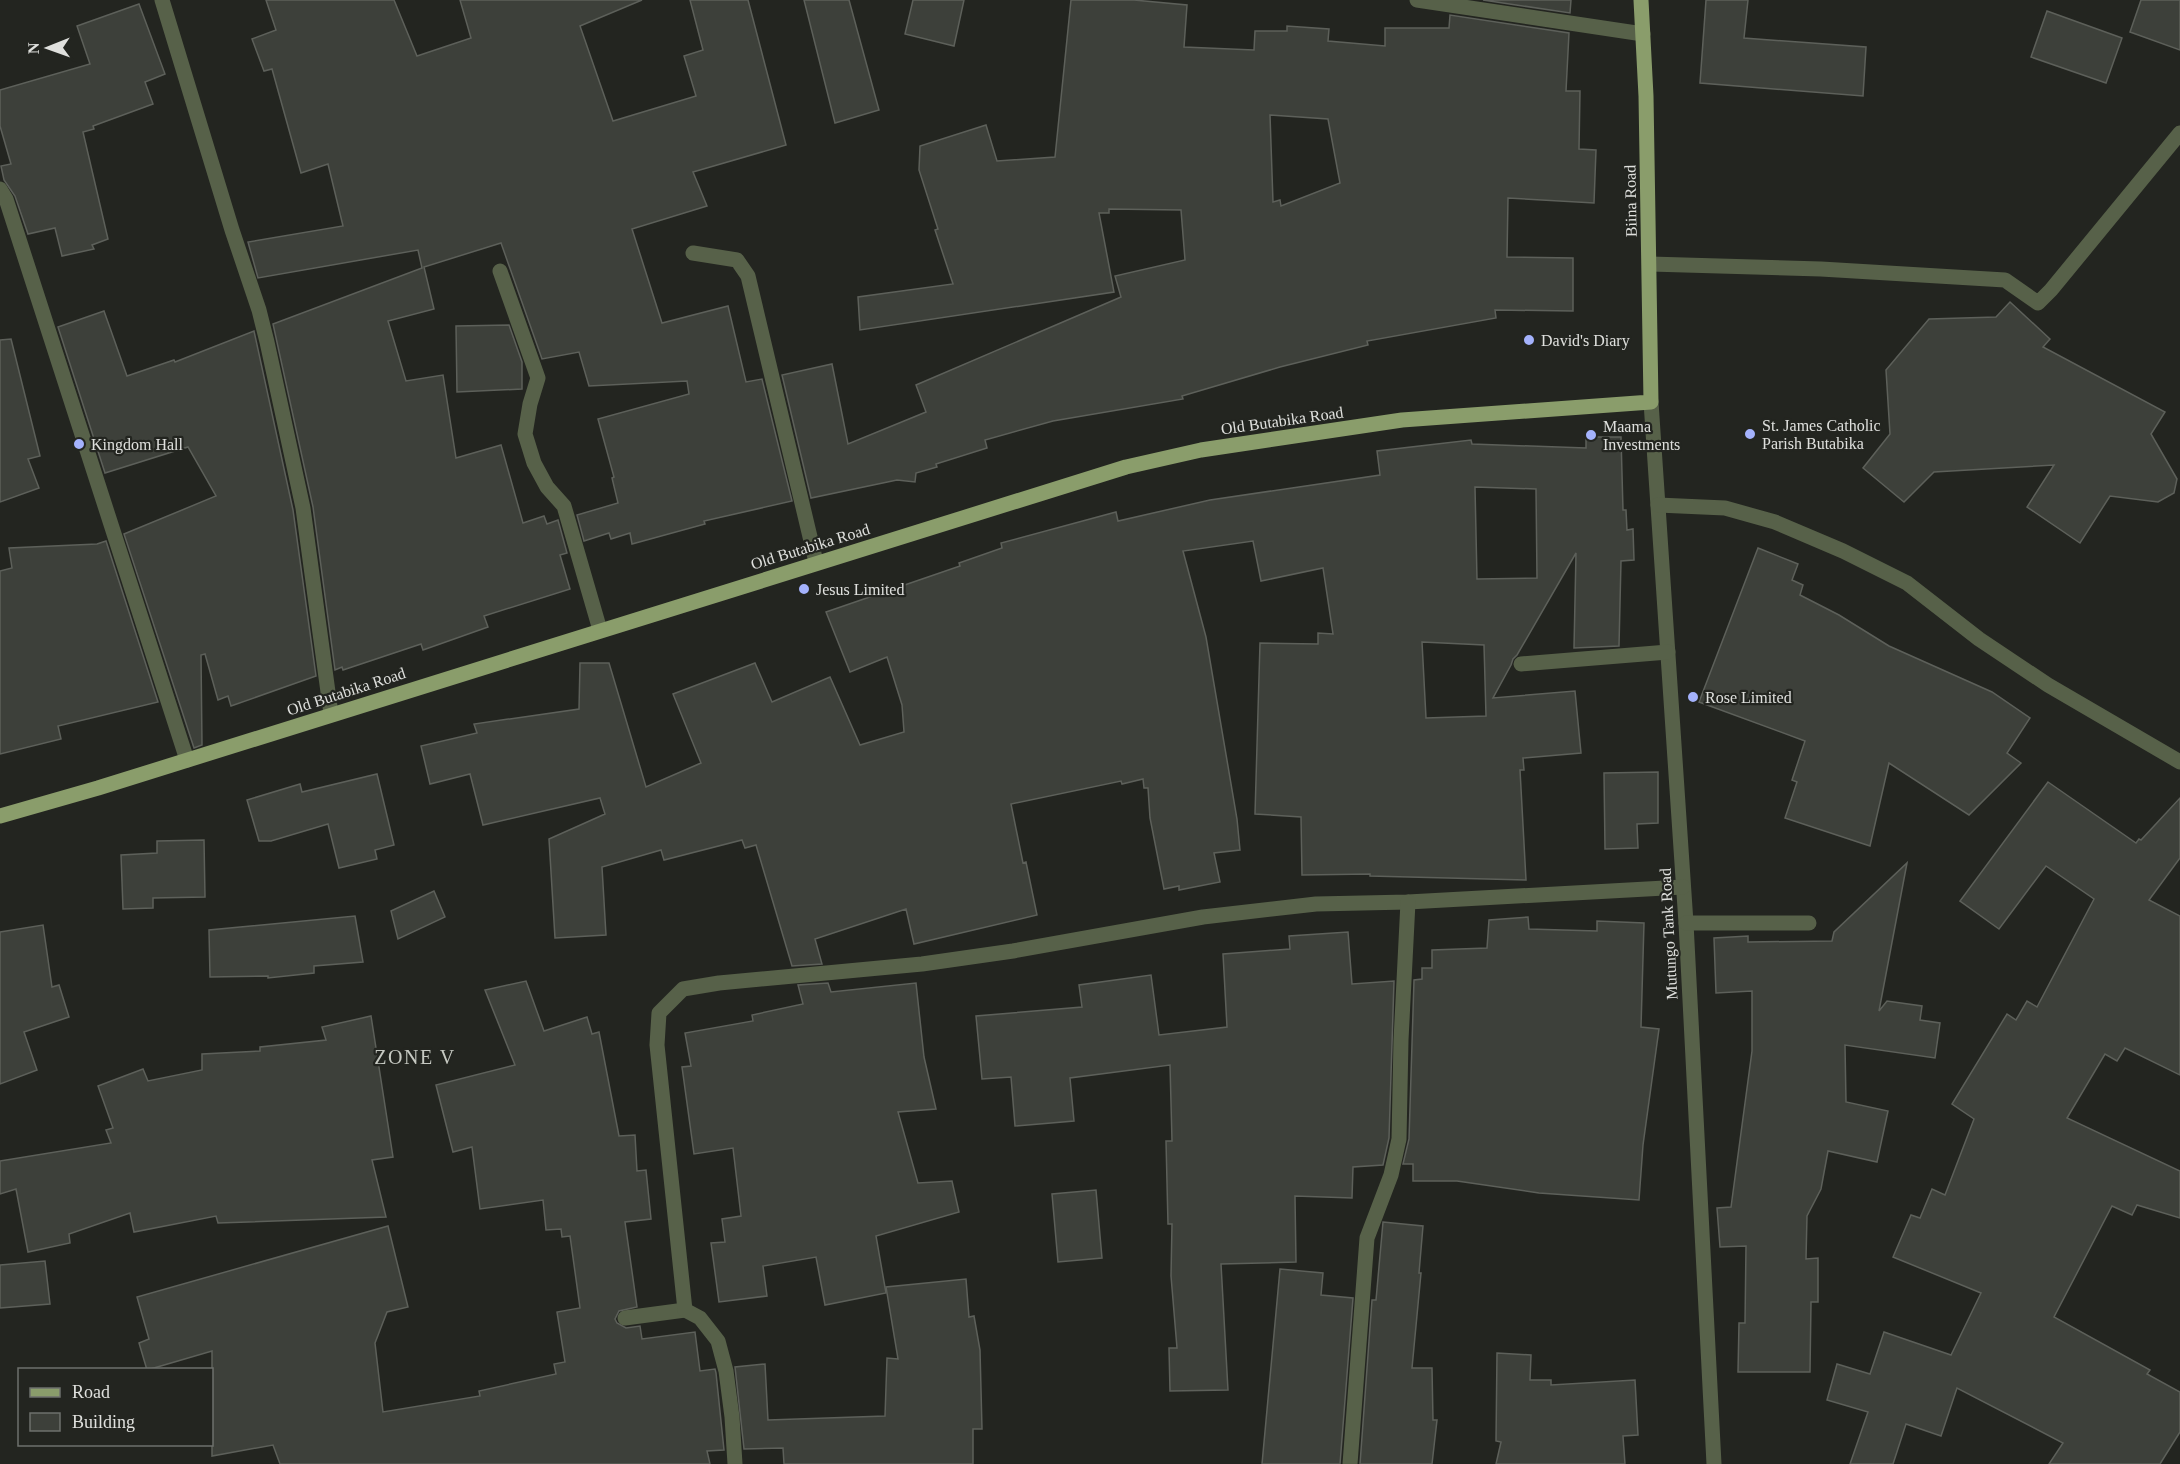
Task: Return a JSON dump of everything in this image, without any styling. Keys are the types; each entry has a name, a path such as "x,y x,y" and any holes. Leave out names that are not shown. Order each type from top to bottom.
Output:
{"main road":[{"name":"Biina Road","path":"1641,0 1646,96 1651,402"},
{"name":"Old Butabika Road","path":"0,816 187,760 1126,467 1201,450 1402,420 1651,402"}],"street":[{"path":"162,0 229,219 260,310 303,508 331,714"},
{"path":"1417,0 1642,34"},
{"path":"1650,264 1821,269 2005,280 2038,303 2180,133"},
{"path":"0,189 10,210 187,760"},
{"path":"693,253 737,260 748,276 816,562"},
{"path":"500,270 538,378 530,404 525,434 534,463 547,487 564,506 600,630"},
{"name":"Mutungo Tank Road","path":"1651,402 1686,923 1714,1464"},
{"path":"1658,505 1725,508 1775,522 1843,551 1907,583 1979,639 2048,685 2180,762"},
{"path":"1521,664 1668,652"},
{"path":"685,1310 657,1045 659,1013 683,989 719,982 922,964 1013,951 1215,915 1316,904 1408,902 1683,887"},
{"path":"1350,1464 1367,1238 1391,1174 1399,1139 1408,902"},
{"path":"1686,923 1809,923"},
{"path":"625,1318 685,1310 700,1318 718,1341 726,1371 735,1464"}],"building":[{"path":"266,0 394,0 417,56 471,38 460,0 642,0 580,26 613,121 696,96 684,56 703,50 690,0 748,0 786,145 693,172 707,206 632,229 662,323 728,306 746,382 762,379 792,501 704,521 705,524 632,544 630,533 611,539 609,533 584,541 577,515 618,503 612,478 614,477 598,419 689,394 687,381 589,386 579,352 542,359 501,243 424,267 434,309 388,321 406,381 443,375 456,458 501,445 523,523 544,516 547,524 558,520 567,553 560,555 570,589 484,616 488,627 423,650 421,644 343,670 342,667 335,670 313,507 273,324 422,268 418,250 258,278 248,242 343,226 328,164 301,173 272,69 264,71 252,39 276,30"},
{"path":"804,0 849,0 879,110 835,123"},
{"path":"913,0 964,0 954,46 905,34"},
{"path":"1071,0 1134,0 1187,5 1184,47 1254,50 1255,31 1287,31 1287,26 1329,29 1328,41 1385,46 1385,28 1449,28 1450,15 1569,33 1566,91 1580,91 1579,149 1596,150 1594,203 1508,198 1507,257 1573,258 1573,311 1495,310 1496,318 1367,341 1368,345 1280,367 1182,396 1183,399 1053,421 985,440 987,448 936,464 937,467 916,473 915,482 897,480 811,498 782,375 832,364 848,444 926,412 916,385 1121,297 1115,276 1185,260 1181,210 1109,209 1109,213 1099,213 1114,292 860,330 858,297 953,284 935,230 938,229 919,170 920,146 986,125 997,161 1055,157","holes":["1270,115 1328,119 1340,183 1281,206 1280,200 1273,202"]},
{"path":"1483,0 1571,0 1570,13"},
{"path":"1706,0 1748,0 1744,38 1866,47 1863,96 1700,83"},
{"path":"2141,0 2180,0 2180,50 2130,32"},
{"path":"139,4 165,74 145,82 153,104 93,126 94,129 83,132 108,239 92,245 94,249 62,256 55,228 28,234 15,196 4,180 1,166 11,164 0,126 0,90 90,64 77,26"},
{"path":"2047,11 2122,38 2106,83 2031,57"},
{"path":"2010,302 2050,339 2043,347 2165,412 2151,434 2177,479 2174,493 2158,502 2110,496 2080,543 2027,507 2054,465 1934,472 1904,502 1863,468 1890,434 1886,370 1929,319 1996,317"},
{"path":"104,311 127,376 174,360 175,362 254,331 293,510 316,676 231,706 228,696 218,700 205,654 201,655 202,745 194,748 124,534 216,496 188,447 105,473 58,327"},
{"path":"509,325 522,362 522,389 457,392 456,326"},
{"path":"11,339 40,456 28,459 39,488 0,502 0,340"},
{"path":"1586,437 1621,437 1623,510 1626,510 1627,530 1633,529 1634,560 1621,561 1619,646 1574,648 1576,553 1513,659 1493,698 1575,691 1581,753 1523,758 1524,770 1520,770 1526,880 1370,876 1370,874 1302,875 1301,817 1255,814 1260,643 1318,644 1318,633 1333,634 1323,568 1261,581 1253,541 1183,551 1206,637 1237,819 1240,850 1214,853 1220,882 1179,890 1179,886 1164,889 1150,818 1148,788 1144,788 1143,779 1122,784 1121,781 1011,804 1037,915 914,944 906,909 815,939 822,964 792,966 756,845 745,848 742,840 664,860 661,850 602,867 606,935 555,938 549,839 605,814 600,798 483,825 470,774 430,784 421,746 477,733 474,724 579,709 580,663 609,663 646,787 701,763 673,694 755,663 772,702 830,677 860,745 904,732 902,705 887,657 850,672 826,612 960,566 959,563 1002,548 1001,543 1116,512 1118,521 1210,500 1380,475 1377,451 1471,440 1472,444 1586,448","holes":["1475,487 1536,489 1537,578 1477,579","1422,642 1484,645 1486,716 1426,718"]},
{"path":"106,541 158,702 58,726 61,739 0,754 0,571 12,568 9,548 97,544"},
{"path":"1758,548 1798,564 1792,580 1803,585 1800,595 1839,615 1889,646 1992,692 2030,718 2007,753 2021,763 1969,815 1889,763 1870,846 1785,818 1797,782 1792,780 1805,741 1699,702"},
{"path":"1658,772 1658,823 1637,824 1638,848 1605,849 1604,773"},
{"path":"377,774 394,845 375,850 377,859 339,868 328,824 271,841 259,841 247,800 300,784 302,792"},
{"path":"2048,782 2136,843 2180,798 2180,858 2149,900 2180,916 2180,1075 2125,1048 2117,1061 2105,1054 2067,1118 2180,1171 2180,1218 2137,1205 2132,1215 2112,1206 2054,1317 2150,1370 2147,1374 2180,1392 2180,1432 2160,1464 2049,1464 2063,1443 1957,1388 1941,1436 1906,1424 1893,1464 1850,1464 1868,1412 1827,1400 1837,1364 1870,1374 1884,1332 1951,1355 1981,1293 1893,1257 1911,1215 1920,1218 1932,1189 1945,1195 1974,1119 1952,1104 2007,1014 2016,1020 2027,1001 2037,1007 2094,899 2046,866 1999,929 1960,901"},
{"path":"204,840 205,897 153,898 153,908 123,909 121,855 157,853 157,841"},
{"path":"1907,863 1879,1011 1887,1001 1922,1006 1920,1020 1940,1023 1935,1058 1845,1045 1846,1102 1888,1111 1877,1162 1828,1151 1821,1189 1807,1216 1806,1259 1818,1258 1818,1302 1811,1302 1810,1372 1738,1372 1739,1323 1745,1323 1746,1246 1720,1247 1717,1208 1731,1207 1752,1051 1752,991 1716,993 1714,938 1748,936 1748,942 1832,941 1834,932"},
{"path":"434,891 445,917 398,939 391,911"},
{"path":"355,916 363,962 314,966 314,973 268,978 268,976 210,977 209,930"},
{"path":"1528,917 1529,929 1597,931 1597,921 1644,923 1641,1027 1659,1029 1643,1145 1639,1200 1539,1193 1457,1181 1413,1181 1413,1164 1403,1164 1409,1139 1414,980 1422,979 1422,968 1432,968 1432,950 1487,948 1489,920"},
{"path":"43,925 52,987 59,985 69,1017 24,1032 37,1070 0,1084 0,932"},
{"path":"1348,932 1352,984 1394,981 1389,1138 1383,1165 1353,1167 1352,1198 1295,1196 1296,1262 1221,1264 1228,1390 1170,1391 1169,1348 1177,1348 1171,1276 1172,1224 1168,1224 1166,1141 1172,1141 1170,1065 1070,1078 1074,1121 1015,1126 1011,1077 982,1079 976,1016 1082,1007 1079,985 1151,975 1159,1035 1227,1027 1223,954 1290,949 1289,936"},
{"path":"526,981 544,1031 587,1017 592,1034 599,1032 619,1136 635,1135 637,1171 646,1170 651,1219 625,1222 637,1307 619,1311 615,1319 617,1323 626,1328 640,1326 642,1339 695,1332 700,1371 715,1369 716,1373 724,1450 707,1451 710,1464 280,1464 273,1445 212,1456 212,1351 154,1368 146,1368 139,1343 149,1339 137,1297 388,1226 408,1307 387,1312 375,1343 383,1412 480,1396 479,1391 556,1374 554,1364 565,1362 557,1312 580,1308 570,1236 562,1237 561,1229 546,1230 543,1200 480,1209 472,1147 453,1152 436,1085 515,1065 485,990"},
{"path":"828,983 831,992 916,983 924,1057 936,1109 898,1112 918,1183 952,1181 959,1212 876,1236 886,1293 825,1305 816,1257 763,1266 767,1296 719,1302 711,1243 725,1242 722,1219 741,1216 733,1148 694,1154 682,1067 691,1066 685,1033 753,1021 752,1015 803,1004 798,985"},
{"path":"371,1016 393,1157 372,1160 386,1217 218,1223 216,1216 134,1232 130,1213 69,1234 70,1243 28,1252 16,1189 0,1194 0,1161 111,1143 106,1130 113,1128 98,1086 143,1069 148,1081 202,1070 202,1054 260,1051 260,1047 326,1040 322,1027"},
{"path":"1096,1190 1102,1258 1058,1262 1052,1194"},
{"path":"1383,1222 1423,1226 1412,1368 1432,1368 1433,1420 1437,1420 1432,1464 1360,1464 1372,1300 1376,1300"},
{"path":"45,1261 50,1304 0,1308 0,1265"},
{"path":"1280,1269 1323,1273 1321,1295 1353,1298 1340,1464 1262,1464"},
{"path":"966,1279 969,1317 974,1316 980,1350 982,1429 973,1429 973,1464 784,1464 783,1448 744,1449 735,1367 765,1364 768,1420 885,1416 887,1358 898,1359 886,1287"},
{"path":"1497,1353 1531,1355 1530,1380 1551,1380 1551,1385 1635,1380 1638,1435 1623,1436 1625,1464 1496,1464 1501,1442 1496,1441"}],"place":[{"name":"David's Diary","path":"1529,340"},
{"name":"St. James Catholic Parish Butabika","path":"1750,434"},
{"name":"Maama Investments","path":"1591,435"},
{"name":"Kingdom Hall","path":"79,444"},
{"name":"Jesus Limited","path":"804,589"},
{"name":"Rose Limited","path":"1693,697"}],"district":[{"name":"ZONE V","path":"415,1057"}]}
